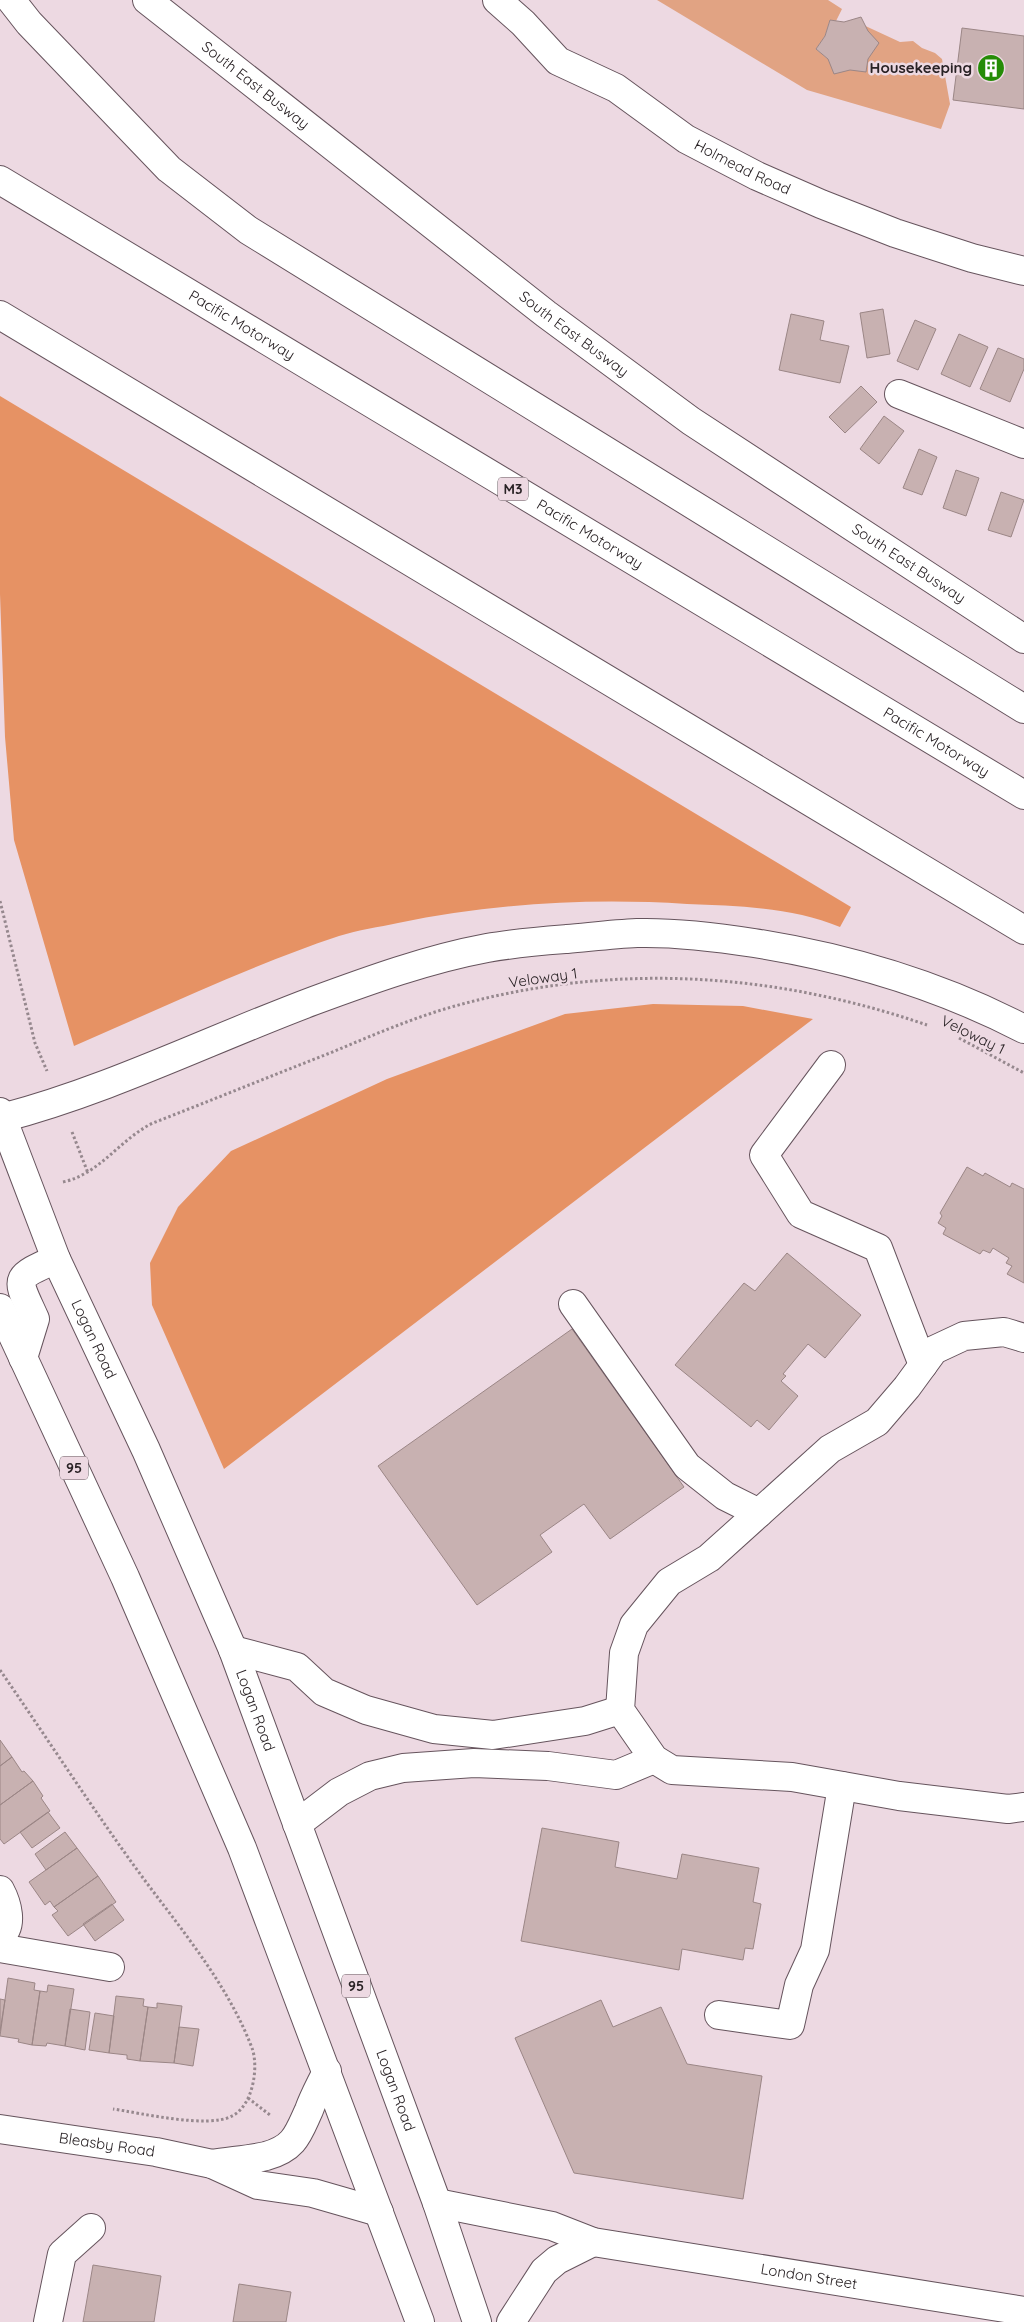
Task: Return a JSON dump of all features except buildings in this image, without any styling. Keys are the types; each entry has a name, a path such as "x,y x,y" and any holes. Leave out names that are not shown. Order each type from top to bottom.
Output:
{"main road":[{"path":"11,0 50,45 169,169 248,230 1024,709"},
{"name":"South East Busway","path":"147,0 546,314 691,421 1024,639"},
{"name":"Holmead Road","path":"497,0 523,23 558,61 616,88 686,139 758,176 821,204 895,233 972,258 1024,271"},
{"name":"Pacific Motorway","path":"1,181 1024,795"},
{"path":"8,320 1024,930"},
{"path":"899,394 1024,444"},
{"path":"1,1116 60,1102 312,1002 408,969 486,948 590,937 638,933 693,935 791,948 845,961 950,993 1024,1029"},
{"path":"831,1065 764,1155 800,1214 878,1248 923,1365"},
{"name":"Logan Road","path":"1,1116 56,1259 146,1450 233,1650 437,2202 476,2322"},
{"path":"23,1358 35,1320 22,1290 22,1279 27,1272 56,1259"},
{"path":"573,1304 687,1466 725,1496 759,1513"},
{"name":"95","path":"0,1308 120,1568 189,1722 242,1848 420,2322"},
{"path":"1024,1338 1004,1332 964,1336 934,1350 877,1422 830,1449 710,1558 669,1582 634,1625 624,1653 620,1710 654,1759 672,1770 792,1777 899,1796 1008,1809 1024,1807"},
{"path":"233,1650 297,1668 324,1692 366,1710 434,1729 493,1735 585,1721 620,1710"},
{"path":"297,1824 347,1788 370,1776 403,1768 483,1764 548,1766 616,1775 654,1759"},
{"path":"719,2015 790,2025 799,1985 816,1950 842,1786"},
{"path":"0,1890 8,1910 7,1926 0,1936"},
{"path":"0,1948 110,1967"},
{"name":"Bleasby Road","path":"212,2164 265,2156 280,2151 290,2144 302,2129 327,2071"},
{"name":"Bleasby Road","path":"0,2129 147,2151 212,2164 258,2184 313,2193 379,2212"},
{"name":"London Street","path":"437,2202 552,2226 593,2242 1024,2310"},
{"path":"48,2322 62,2254 91,2228"},
{"path":"511,2322 544,2271 557,2260 593,2242"}],"path":[{"path":"0,901 35,1043 60,1102"},
{"name":"Veloway 1","path":"60,1102 88,1173 137,1131 153,1123 422,1016 495,996 535,989 649,978 708,979 756,983 823,995 877,1008 931,1027"},
{"name":"Veloway 1","path":"957,1037 1024,1074"},
{"path":"248,2098 277,2121"}],"shaded area":[{"path":"657,0 828,0 842,9 836,21 830,20 825,36 816,49 828,59 859,23 900,42 913,41 942,59 950,104 941,129 807,90"},
{"path":"0,396 851,907 840,927 822,920 784,911 651,902 542,904 434,916 354,932 305,948 173,1002 74,1046 14,840 5,737 0,594"},
{"path":"653,1004 743,1006 813,1019 224,1469 152,1305 150,1263 178,1207 231,1151 387,1079 565,1014"}],"place":[{"name":"Housekeeping","path":"991,68"}]}
